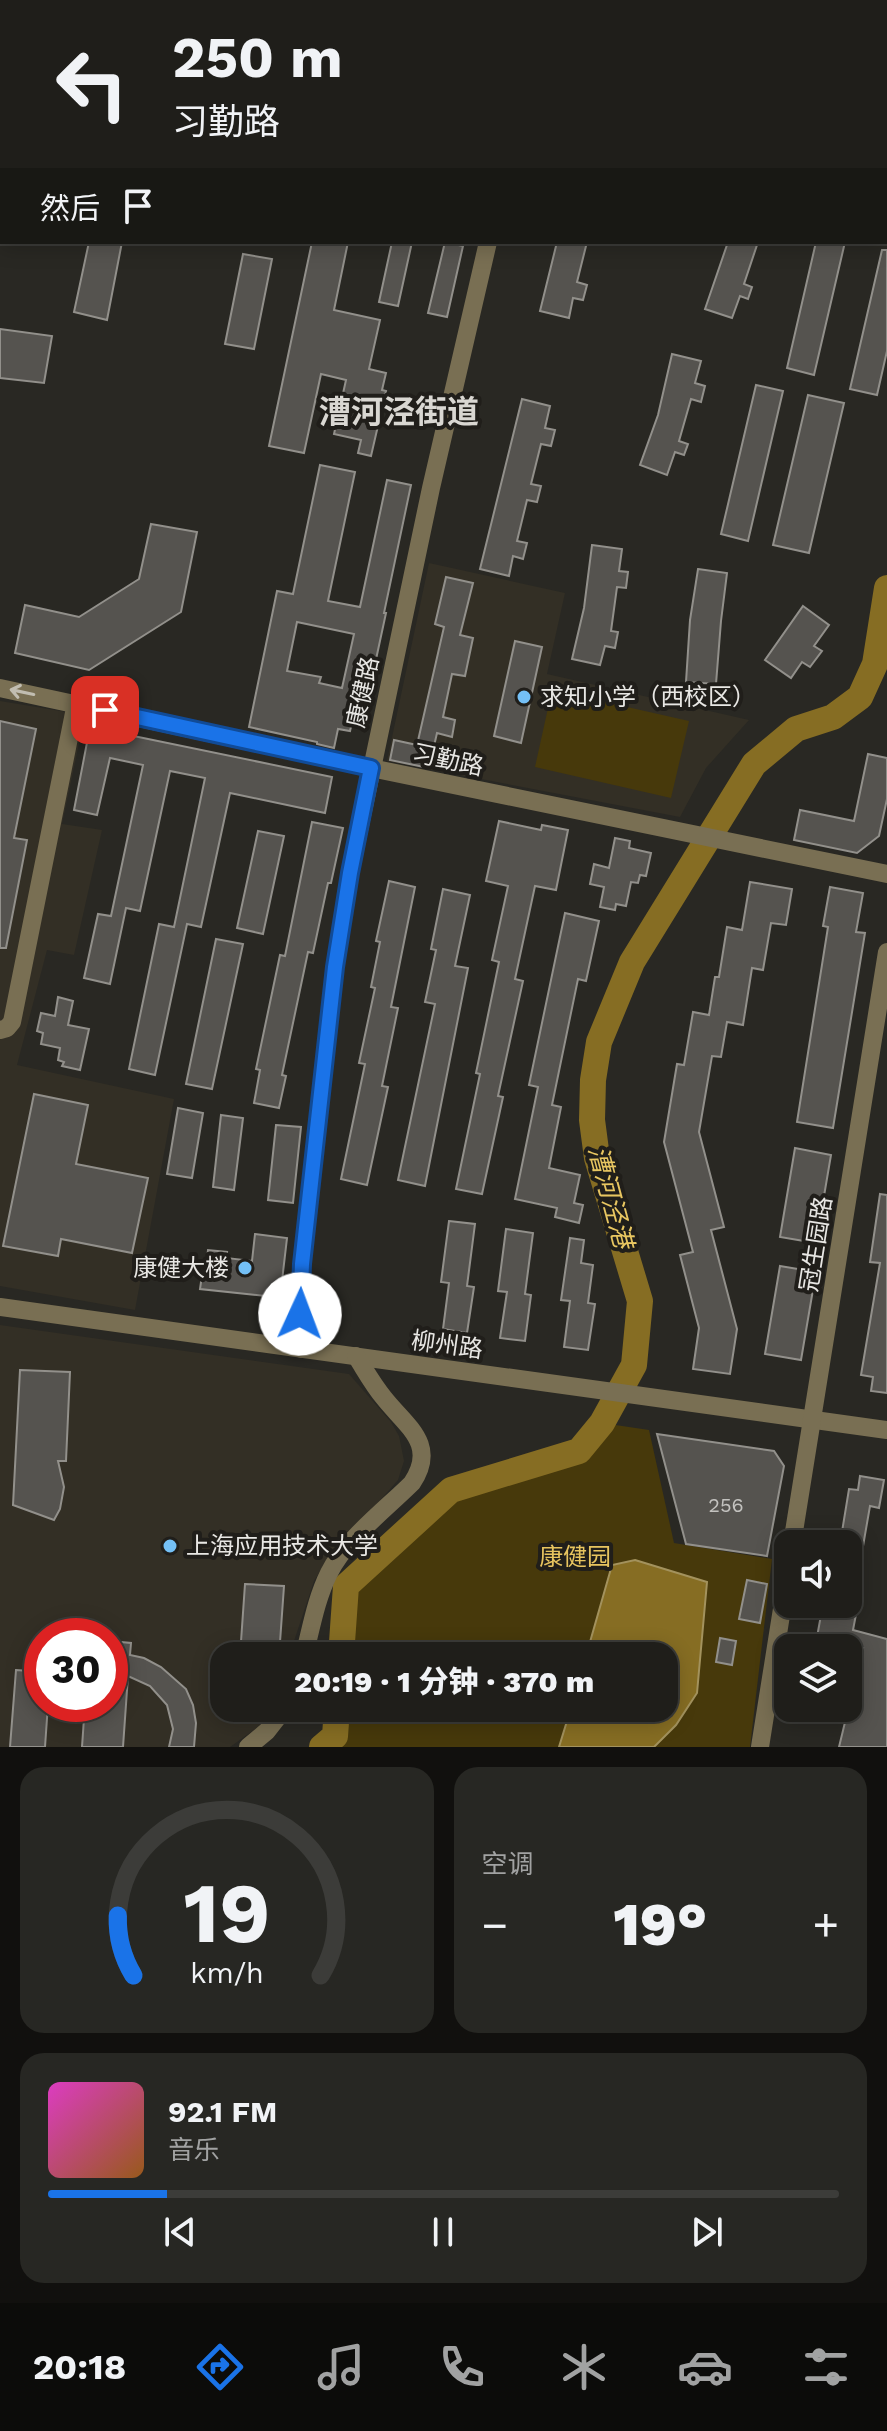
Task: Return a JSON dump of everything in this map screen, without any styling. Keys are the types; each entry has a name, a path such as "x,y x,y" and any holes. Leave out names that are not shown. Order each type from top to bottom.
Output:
{"street":[{"name":"康健路","path":"301,1349 302,1264 335,967 350,873 431,488 488,244"},
{"name":"习勤路","path":"0,688 887,874"},
{"path":"0,1030 12,1022 76,703"},
{"name":"冠生园路","path":"794,1530 887,952"},
{"name":"柳州路","path":"0,1307 887,1430"},
{"path":"308,1642 330,1570 356,1538 412,1483 422,1462 418,1437 382,1396 356,1356"},
{"path":"760,1747 781,1618"},
{"path":"248,1747 274,1722"}],"shaded area":[{"name":"求知小学（西校区）","path":"429,563 565,593 547,674 749,720 706,768 680,817 387,761"},
{"path":"0,701 85,715 62,824 102,830 74,955 47,950 17,1065 174,1099 135,1310 0,1286"},
{"name":"上海应用技术大学","path":"0,1325 349,1374 391,1422 399,1436 404,1461 398,1480 325,1563 314,1581 294,1642 210,1642 210,1722 262,1722 230,1747 0,1747"},
{"path":"635,1560 707,1582 697,1693 678,1722 678,1642 590,1642 612,1565"},
{"path":"567,1722 678,1722 654,1747 559,1747"}],"green space":[{"path":"552,690 689,721 671,798 535,767"},
{"name":"康健园","path":"602,1423 649,1430 674,1543 772,1559 750,1747 322,1747 335,1736 336,1722 678,1722 678,1642 342,1642 346,1586 451,1490 579,1451"}],"building":[{"path":"89,244 122,244 107,320 74,312"},
{"path":"312,244 348,244 334,310 380,320 369,369 386,373 382,390 386,391 371,456 358,453 361,440 334,434 346,380 321,374 304,453 269,446"},
{"path":"392,244 412,244 398,306 379,302"},
{"path":"445,244 463,246 447,317 428,313"},
{"path":"557,244 586,244 577,282 587,285 583,300 573,298 569,318 540,311"},
{"path":"727,244 757,244 744,284 752,287 748,299 740,296 732,318 705,309"},
{"path":"816,244 845,244 814,375 787,368"},
{"path":"882,250 887,250 887,351 877,395 850,389"},
{"path":"243,254 272,259 254,349 225,344"},
{"path":"0,329 52,336 44,383 0,378"},
{"path":"672,354 701,361 695,383 705,386 701,402 691,399 679,441 688,444 684,455 675,452 667,475 640,465 658,415"},
{"path":"756,385 783,391 748,541 721,534"},
{"path":"808,395 844,403 809,553 773,545"},
{"path":"522,399 550,406 545,428 555,430 551,446 541,444 531,484 541,486 537,502 527,500 517,541 527,543 523,559 513,556 509,576 480,569"},
{"path":"320,465 355,472 328,601 360,607 387,480 411,485 372,678 363,676 350,731 338,729 334,748 249,727 277,591 293,594","holes":["297,622 354,634 342,688 319,683 321,677 287,671"]},
{"path":"151,524 197,532 181,612 89,670 15,653 25,605 79,617 139,579"},
{"path":"592,545 622,549 619,571 628,572 626,588 617,587 611,631 618,632 615,648 605,646 600,665 572,659 584,608"},
{"path":"698,569 727,573 716,684 686,682 690,620"},
{"path":"446,577 473,583 460,635 473,638 465,676 452,674 443,717 455,720 452,737 437,733 429,768 390,760 394,740 417,745 444,627 435,624"},
{"path":"803,606 829,625 814,646 822,651 810,667 802,662 791,678 765,660"},
{"path":"515,641 542,647 521,743 494,736"},
{"path":"0,721 36,729 14,838 27,840 6,948 0,948"},
{"path":"90,727 332,777 325,813 230,793 201,927 187,924 155,1075 129,1069 159,924 174,927 205,778 170,771 140,911 126,908 110,984 84,978 98,914 111,916 143,765 110,758 97,815 74,810"},
{"path":"868,754 887,758 887,799 879,836 857,853 794,840 800,810 854,821"},
{"path":"499,821 541,830 542,825 568,830 556,890 535,886 515,979 523,981 498,1096 503,1097 482,1194 456,1189 480,1074 476,1073 499,962 492,960 508,886 486,881"},
{"path":"312,822 343,828 313,953 308,952 282,1075 286,1076 279,1108 254,1103 260,1070 256,1069 280,955 285,956"},
{"path":"258,831 284,836 263,934 237,928"},
{"path":"615,838 630,841 629,848 651,853 646,876 640,875 638,883 631,882 626,906 616,904 615,910 600,907 604,887 590,884 594,864 609,868"},
{"path":"389,881 415,887 391,1007 398,1008 382,1086 388,1087 367,1185 341,1179 365,1064 359,1063 375,988 371,987 380,942 376,941"},
{"path":"750,882 792,889 786,925 771,923 763,970 752,968 743,1025 727,1022 721,1057 712,1056 699,1132 724,1227 711,1230 737,1329 730,1374 693,1369 699,1328 680,1255 693,1252 664,1142 677,1064 684,1065 693,1012 709,1015 727,927 742,930"},
{"path":"830,887 863,893 856,932 865,933 833,1128 797,1122 828,927 823,926"},
{"path":"443,889 470,895 455,966 468,968 425,1186 398,1180 435,1004 425,1002 436,950 431,949"},
{"path":"565,913 599,921 586,981 578,979 552,1105 561,1107 549,1168 580,1175 574,1203 583,1205 579,1223 555,1217 557,1208 515,1199 538,1087 529,1085"},
{"path":"216,939 243,944 212,1089 186,1084"},
{"path":"58,997 73,1001 68,1025 89,1029 80,1070 62,1066 64,1062 58,1060 60,1048 41,1044 43,1033 37,1031 41,1013 55,1016"},
{"path":"34,1094 88,1105 76,1164 148,1178 132,1253 61,1239 58,1256 3,1246"},
{"path":"178,1108 203,1113 192,1178 167,1174"},
{"path":"221,1115 243,1118 234,1190 213,1187"},
{"path":"276,1125 301,1127 293,1203 268,1200"},
{"path":"795,1148 831,1155 816,1243 780,1237"},
{"path":"880,1194 887,1195 887,1393 871,1391 873,1377 861,1375 880,1263 870,1262"},
{"path":"449,1221 475,1224 467,1286 474,1287 467,1333 443,1329 449,1283 441,1282"},
{"path":"506,1229 533,1233 525,1294 531,1295 525,1341 500,1338 507,1292 498,1291"},
{"name":"康健大楼","path":"255,1234 287,1238 282,1281 276,1291 266,1296 200,1289 208,1250 227,1252 226,1258 252,1261"},
{"path":"570,1238 584,1240 581,1263 593,1265 588,1303 595,1304 588,1350 564,1347 570,1301 561,1300"},
{"path":"780,1266 816,1272 801,1360 765,1354"},
{"path":"20,1370 70,1372 66,1461 58,1461 64,1487 60,1509 54,1520 13,1505"},
{"path":"657,1434 774,1451 784,1466 767,1556 686,1544"},
{"path":"860,1476 884,1480 879,1508 870,1506 862,1552 862,1530 842,1530 849,1489 858,1490"},
{"path":"747,1580 767,1584 760,1623 739,1619"},
{"path":"245,1584 284,1586 280,1642 241,1642"},
{"path":"820,1618 855,1618 853,1630 887,1639 887,1747 839,1747 845,1722 862,1722 862,1634 818,1634"},
{"path":"720,1638 736,1641 732,1665 716,1662"},
{"path":"128,1643 131,1643 130,1655 161,1667 186,1689 196,1723 194,1747 169,1747 173,1729 167,1705 150,1686 128,1676"},
{"path":"16,1670 24,1671 24,1722 47,1722 45,1747 10,1747"},
{"path":"84,1722 125,1722 123,1747 82,1747"}],"waterway":[{"name":"漕河泾港","path":"342,1642 346,1586 451,1490 579,1451 602,1423 634,1365 640,1301 597,1158 592,1120 593,1080 599,1042 632,962 754,764 796,729 833,717 860,697 875,664 887,588"},
{"name":"漕河泾港","path":"322,1747 335,1736 336,1722"}],"place":[{"name":"求知小学（西校区）","path":"524,697"},
{"name":"康健大楼","path":"245,1268"},
{"name":"上海应用技术大学","path":"170,1546"}],"district":[{"name":"漕河泾街道","path":"399,412"}],"route":[{"path":"105,710 371,768 335,967 302,1264 300,1314"}]}
